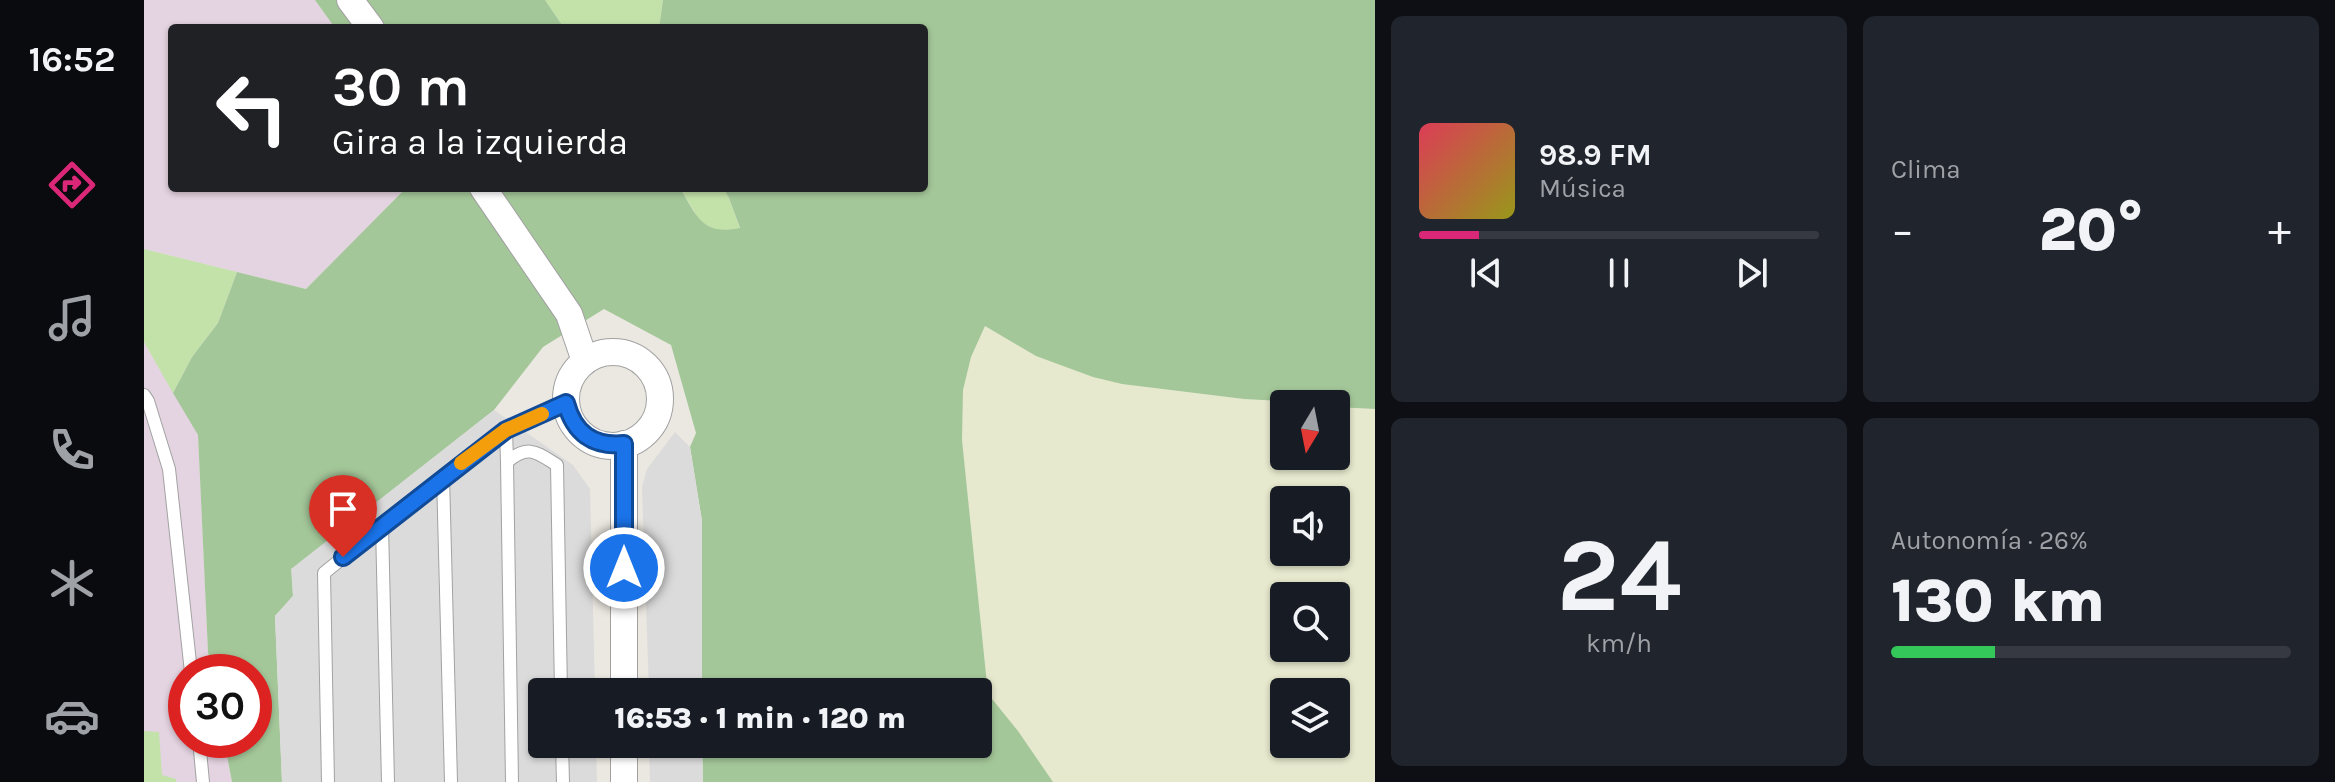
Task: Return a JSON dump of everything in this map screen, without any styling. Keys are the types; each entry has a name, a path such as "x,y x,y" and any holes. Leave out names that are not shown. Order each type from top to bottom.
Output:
{"street":[{"path":"350,0 368,24"},
{"path":"486,192 569,314 585,361"},
{"path":"599,354 629,354 642,361 652,372 660,400 650,428 639,438 608,446 580,432 570,419 566,403 567,388 574,373 585,361 599,354"},
{"path":"624,444 624,678"},
{"path":"624,758 624,782"}],"lane":[{"path":"144,395 169,469 189,654"},
{"path":"328,782 324,573 443,476 506,430 566,403"},
{"path":"506,430 512,782"},
{"path":"507,462 519,451 534,451 557,465 561,678"},
{"path":"443,476 451,782"},
{"path":"382,526 388,782"},
{"path":"201,758 203,782"},
{"path":"562,758 563,782"}],"shaded area":[{"path":"144,0 315,0 332,24 168,24 168,192 402,192 306,289 144,249"},
{"path":"144,342 198,435 208,654 168,654 168,758 227,758 232,782 144,782"},
{"path":"494,410 573,465 590,489 595,678 528,678 528,758 596,758 597,782 282,782 275,616 293,596 291,569"},
{"path":"675,432 690,447 702,521 702,678 649,678 642,487 647,469"},
{"path":"649,758 702,758 703,782 650,782"}],"green space":[{"path":"315,0 545,0 561,24 332,24"},
{"path":"545,0 663,0 660,24 561,24"},
{"path":"663,0 1375,0 1375,409 1350,408 1350,390 1270,390 1270,400 1122,384 1036,356 985,326 971,357 963,390 962,440 986,678 702,678 702,521 690,447 696,433 671,345 604,309 543,347 494,410 292,569 293,596 275,616 282,782 232,782 227,758 272,758 272,654 208,654 198,435 173,393 192,357 218,323 237,272 306,289 402,192 682,192 702,222 727,230 740,228 725,192 928,192 928,24 660,24"},
{"path":"682,192 725,192 740,229 719,232 700,221"},
{"path":"144,249 237,272 218,323 192,357 173,393 144,342"},
{"path":"985,326 1036,356 1122,384 1270,401 1270,470 1350,470 1350,408 1375,409 1375,782 1053,782 992,700 992,678 986,678 962,440 963,390 971,357"},
{"path":"992,699 1053,782 703,782 702,758 992,758"},
{"path":"144,731 159,732 162,775 176,779 176,782 144,782"}],"slow traffic":[{"path":"461,463 506,430 542,414"}],"route":[{"path":"343,557 443,476 506,430 566,403 570,419 580,432 608,446 624,444 624,568"}]}
